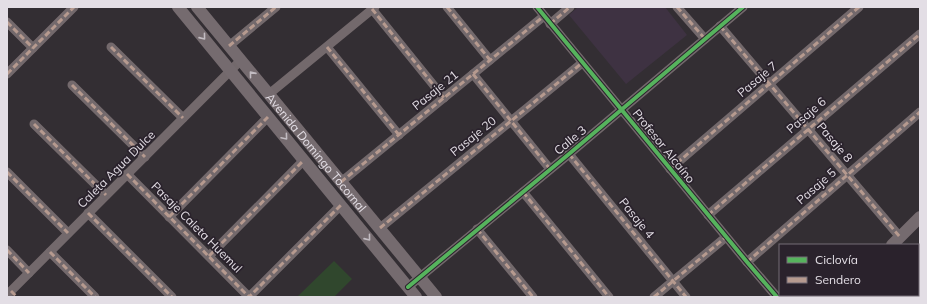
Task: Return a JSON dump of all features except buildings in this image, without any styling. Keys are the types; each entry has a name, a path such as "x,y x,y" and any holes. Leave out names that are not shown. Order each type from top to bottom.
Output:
{"main road":[{"name":"Avenida Domingo Tocornal","path":"178,7 416,297"},
{"name":"Avenida Domingo Tocornal","path":"197,7 380,228 420,277 433,296"},
{"path":"896,241 920,217"}],"street":[{"path":"7,74 74,7"},
{"path":"229,46 276,7"},
{"path":"447,7 490,60"},
{"name":"Profesor Alcaíno","path":"537,7 746,262 777,297"},
{"path":"550,24 570,7"},
{"path":"677,7 705,39"},
{"name":"Calle 3","path":"408,287 550,170 743,7"},
{"name":"Pasaje 7","path":"670,169 859,7"},
{"path":"269,94 373,8 444,98"},
{"name":"Pasaje 21","path":"341,182 544,16"},
{"path":"7,22 33,48"},
{"name":"Pasaje 8","path":"720,26 847,175 896,241"},
{"name":"Pasaje 6","path":"708,215 920,34"},
{"path":"111,47 183,118"},
{"path":"327,47 399,135"},
{"name":"Caleta Agua Dulce","path":"12,294 29,273 68,233 241,60"},
{"name":"Pasaje 20","path":"380,228 582,63"},
{"path":"473,74 550,170"},
{"path":"72,85 145,156"},
{"name":"Pasaje 5","path":"746,262 920,112"},
{"path":"169,217 268,117"},
{"path":"34,124 106,195"},
{"name":"Pasaje 4","path":"569,154 686,297"},
{"path":"209,256 304,160"},
{"path":"7,172 68,233"},
{"name":"Pasaje Caleta Huemul","path":"127,174 249,297"},
{"path":"523,192 609,297"},
{"path":"249,297 341,205"},
{"path":"88,213 172,297"},
{"path":"478,229 533,297"},
{"path":"654,297 726,237"},
{"path":"7,250 29,273"},
{"path":"50,252 95,297"}],"shaded area":[{"path":"578,7 665,7 687,35 626,84 569,15"}],"green space":[{"path":"334,261 352,279 334,297 297,297"}],"marked path":[{"path":"7,74 74,7"},
{"path":"229,46 276,7"},
{"path":"447,7 490,60"},
{"path":"550,24 570,7"},
{"path":"677,7 705,39"},
{"path":"670,169 859,7"},
{"path":"372,9 444,98"},
{"path":"341,182 544,16"},
{"path":"7,22 33,48"},
{"path":"720,26 900,237"},
{"path":"708,215 920,34"},
{"path":"111,47 183,118"},
{"path":"327,47 399,135"},
{"path":"380,228 582,63"},
{"path":"473,74 550,169"},
{"path":"72,85 145,157"},
{"path":"747,262 920,112"},
{"path":"169,217 268,117"},
{"path":"34,124 106,195"},
{"path":"569,154 686,297"},
{"path":"209,256 304,160"},
{"path":"7,172 68,233"},
{"path":"127,174 249,297 341,205"},
{"path":"523,192 609,297"},
{"path":"88,213 172,297"},
{"path":"477,229 533,297"},
{"path":"654,297 726,237"},
{"path":"7,250 29,273"},
{"path":"50,252 95,297"},
{"path":"11,291 17,297"}],"cycle path":[{"path":"537,7 777,297"},
{"path":"408,287 569,154 743,7"}]}
